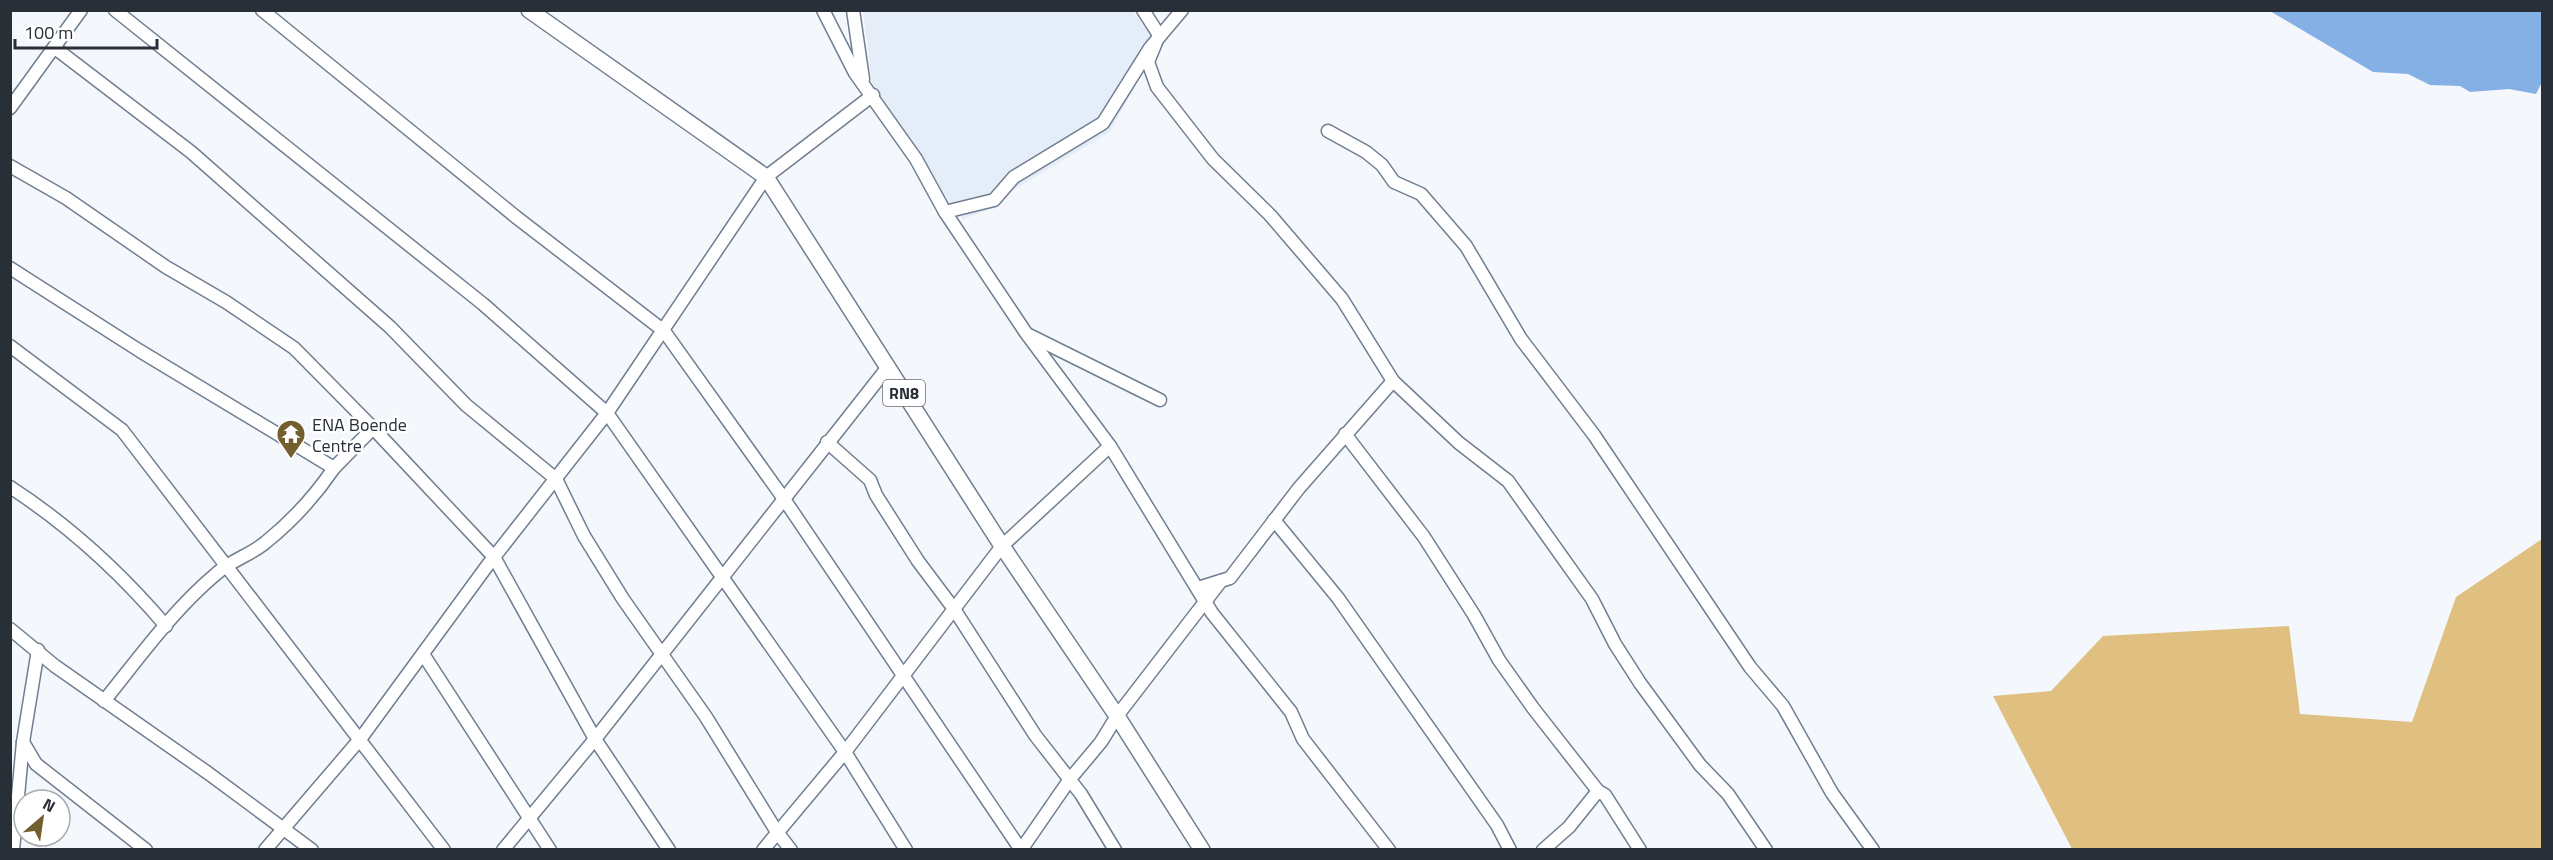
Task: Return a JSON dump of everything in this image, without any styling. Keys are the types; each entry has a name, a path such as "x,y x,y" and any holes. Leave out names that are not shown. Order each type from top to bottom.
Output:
{"main road":[{"name":"RN8","path":"529,10 765,177 1002,546 1117,716 1202,849"}],"street":[{"path":"10,108 81,10"},
{"path":"115,10 483,304 607,413 845,752 906,849"},
{"path":"262,10 516,217 664,331 784,500 1021,849 1070,779 1101,742 1117,716 1221,580"},
{"path":"824,10 855,73 873,95 916,159 945,212 1026,333 1110,446 1206,602 1291,712 1304,739 1389,849"},
{"path":"854,10 864,83"},
{"path":"1143,10 1159,35"},
{"path":"945,212 994,201 1014,177 1103,123 1159,35 1182,10"},
{"path":"1159,35 1148,62 1157,87 1213,159 1270,215 1342,299 1394,381 1459,443 1508,481 1592,599 1635,676 1700,765 1728,794 1766,849"},
{"path":"55,48 191,152 390,327 466,405 556,479 584,536 606,572 706,717 777,832 791,849"},
{"path":"265,849 361,738 494,557 607,413 765,177 873,95"},
{"path":"1328,131 1366,152 1382,165 1394,182 1421,194 1466,246 1521,339 1594,435 1750,667 1783,706 1843,810 1873,849"},
{"path":"10,166 66,198 166,267 226,302 294,348 373,428 494,557 595,739 669,849"},
{"path":"10,268 140,351 334,468"},
{"path":"1026,333 1161,400"},
{"path":"10,346 122,430 361,738 444,849"},
{"path":"503,849 531,819 663,654 888,367"},
{"path":"1198,588 1230,578 1274,520 1345,434 1394,381"},
{"path":"104,701 166,626 227,564 265,543 315,496 334,468 373,428"},
{"path":"1345,434 1424,537 1474,615 1499,660 1533,708 1598,790 1605,795 1640,849"},
{"path":"827,442 870,480 876,495 918,561 954,609 1035,735 1070,779 1115,849"},
{"path":"763,849 845,752 1002,546 1110,446"},
{"path":"10,487 78,534 141,597 166,626"},
{"path":"1274,520 1338,598 1497,825 1510,849"},
{"path":"10,629 104,701 312,849"},
{"path":"14,849 23,742 38,650"},
{"path":"423,654 531,819 539,837 550,849"},
{"path":"23,742 36,764 146,849"},
{"path":"1543,849 1569,827 1598,790"}],"shaded area":[{"path":"863,11 1132,11 1158,43 1110,132 1010,192 995,208 963,219 953,210 872,83"},
{"path":"2542,539 2542,849 2072,849 1993,696 2051,691 2103,636 2289,626 2300,714 2412,722 2456,597"}],"water":[{"path":"2270,11 2542,11 2542,82 2536,94 2509,89 2470,92 2460,86 2430,85 2408,74 2373,72"}],"place":[{"name":"ENA Boende Centre","path":"291,460"}]}
